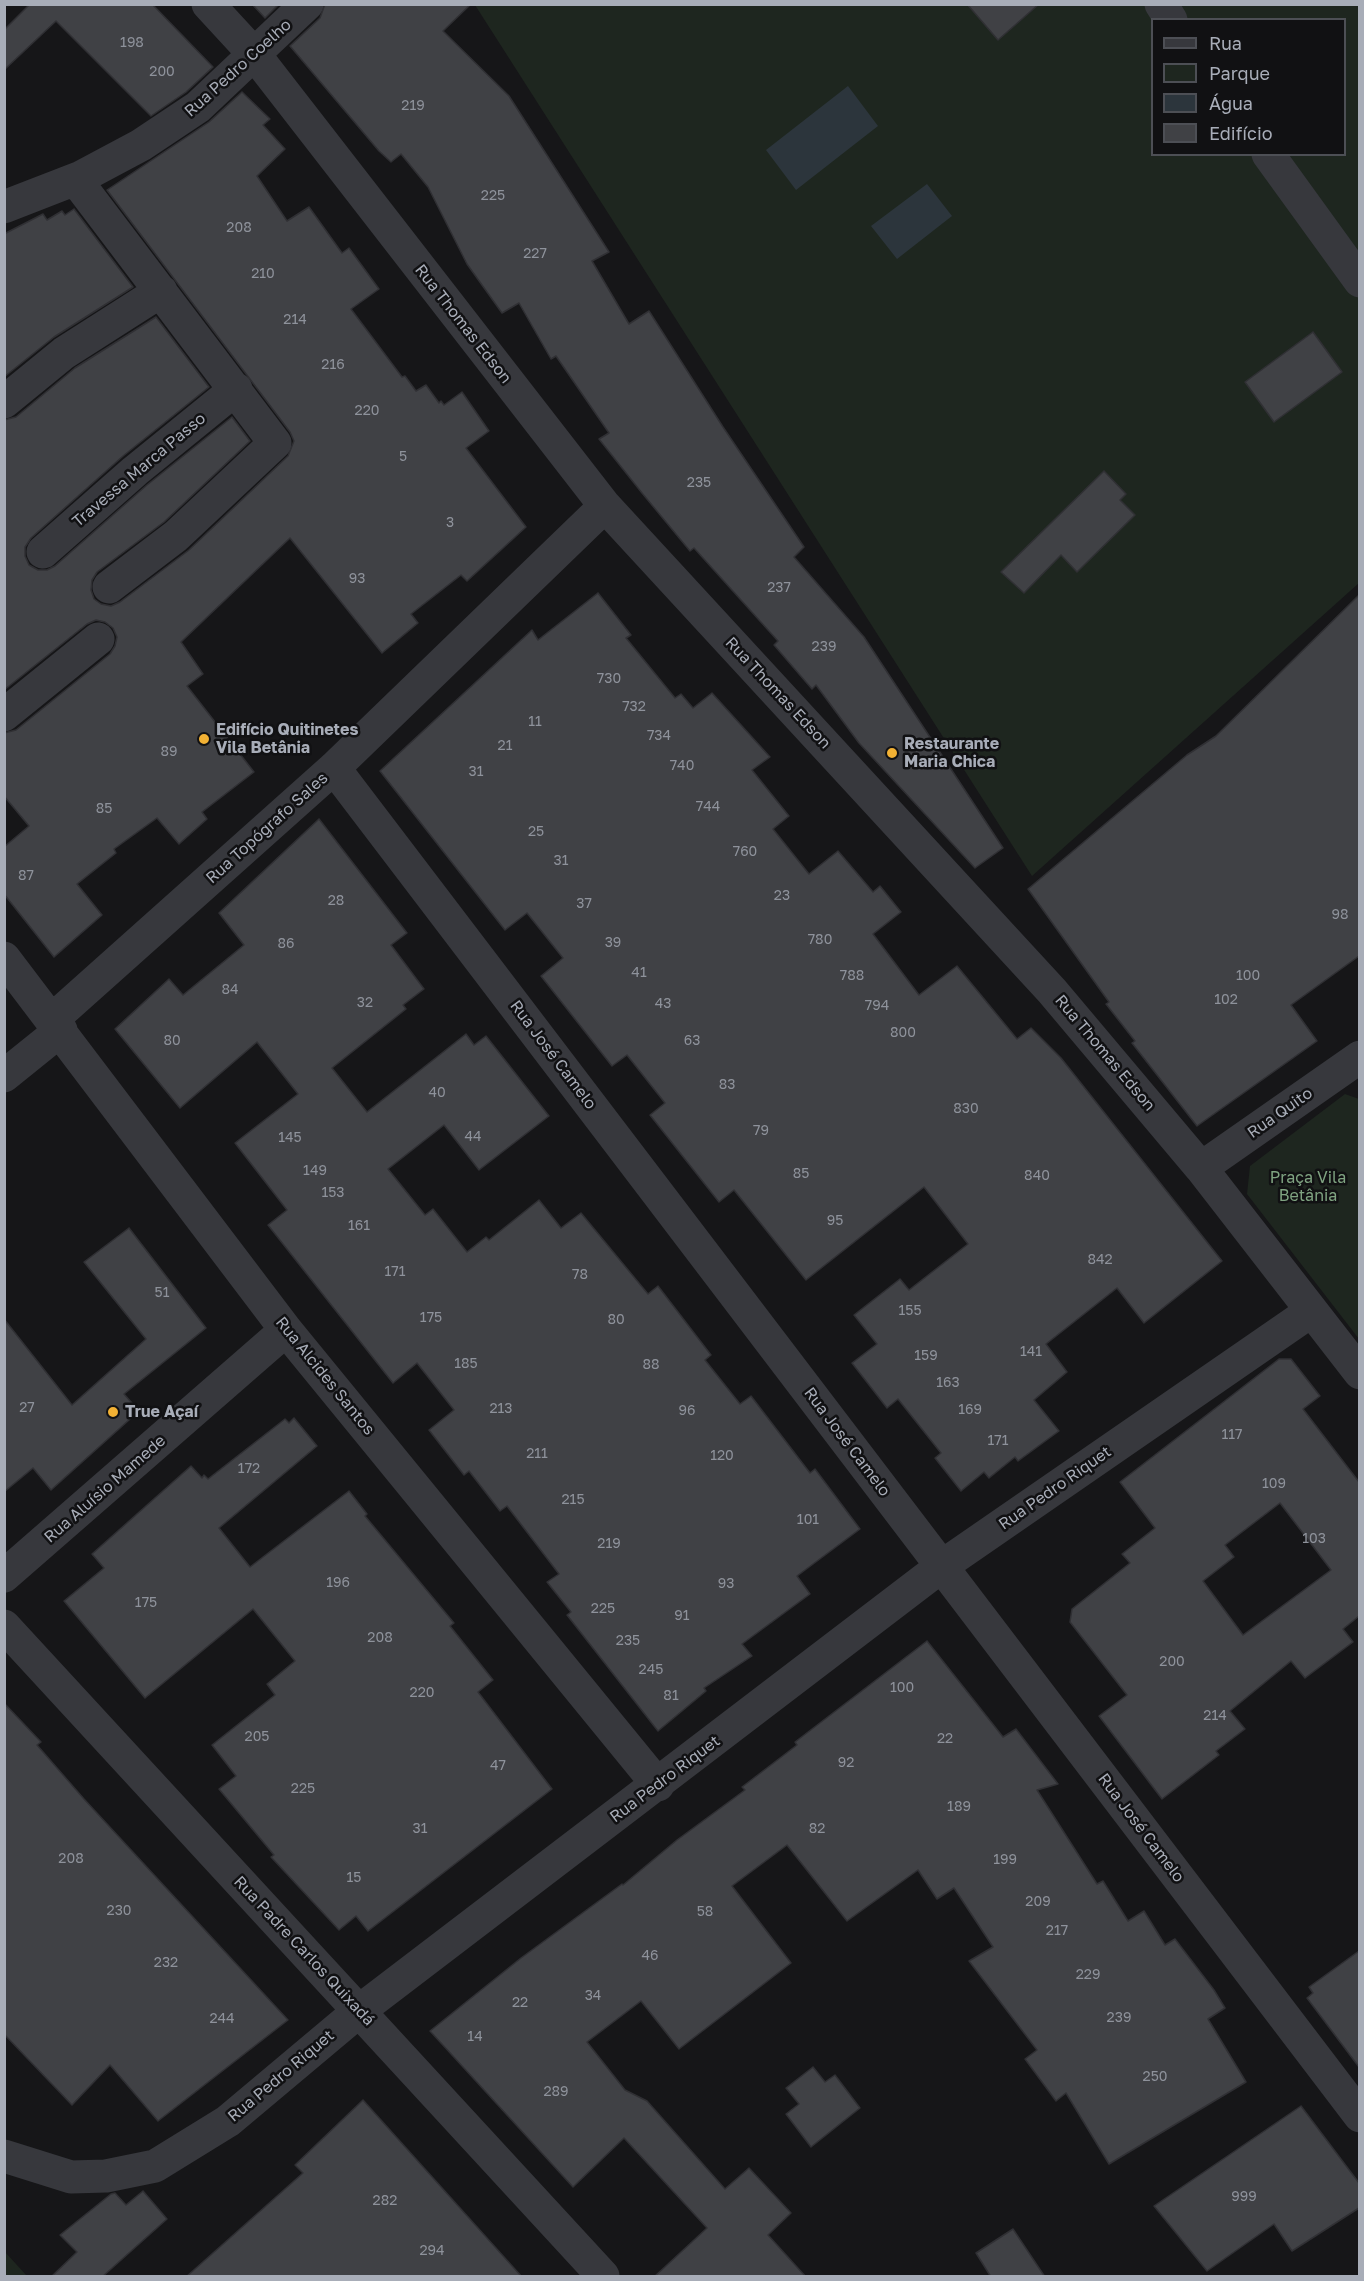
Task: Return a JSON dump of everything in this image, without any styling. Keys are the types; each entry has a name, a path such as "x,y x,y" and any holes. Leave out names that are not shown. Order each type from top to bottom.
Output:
{"street":[{"name":"Rua Thomas Edson","path":"208,4 255,55 605,506 1052,991 1201,1168 1359,1373"},
{"name":"Rua Pedro Coelho","path":"4,207 76,180 141,145 198,107 307,4"},
{"path":"1161,4 1170,18"},
{"path":"1269,156 1359,281"},
{"path":"76,180 237,389 275,443 176,536 109,587"},
{"path":"4,402 64,353 161,291"},
{"name":"Travessa Marca Passo","path":"42,552 135,471 237,389"},
{"name":"Rua Topógrafo Sales","path":"4,1076 57,1024 334,768 605,506"},
{"path":"4,715 98,639"},
{"name":"Rua José Camelo","path":"334,768 1359,2116"},
{"name":"Rua Alcides Santos","path":"4,958 57,1024 286,1330 658,1785"},
{"name":"Rua Quito","path":"1201,1168 1359,1058"},
{"name":"Rua Pedro Riquet","path":"4,2156 71,2177 106,2176 155,2166 228,2121 359,2011 942,1566 1310,1312"},
{"name":"Rua Aluísio Mamede","path":"4,1576 286,1330"},
{"name":"Rua Padre Carlos Quixadá","path":"4,1626 603,2277"}],"green space":[{"path":"475,5 1359,5 1359,583 1032,876"},
{"name":"Praça Vila Betânia","path":"1345,1094 1359,1099 1359,1339 1247,1194 1250,1166"},
{"path":"5,2252 27,2276 5,2276"}],"water":[{"path":"848,86 878,126 796,190 766,150"},
{"path":"927,184 952,216 897,259 871,226"}],"building":[{"path":"30,4 152,4 213,67 186,92 151,116 56,21 4,70 4,30"},
{"path":"252,4 279,4 265,18"},
{"path":"325,4 471,4 443,31 509,96 609,252 592,261 629,324 649,311 723,427 804,547 794,557 864,637 1003,848 975,868 859,743 816,685 812,689 774,645 778,641 694,548 690,551 642,493 599,439 609,433 556,356 551,359 519,303 502,313 467,264 428,187 401,154 391,162 379,151 290,46 320,18"},
{"path":"967,4 1039,4 998,40"},
{"path":"242,92 270,119 263,125 285,149 257,176 287,221 309,207 342,253 349,248 379,289 351,309 402,377 405,376 416,391 426,385 439,403 441,401 444,405 462,392 489,431 466,448 526,527 467,581 461,575 411,614 418,623 382,653 290,538 181,642 203,674 187,686 254,772 202,812 207,819 179,844 157,818 114,849 116,853 77,884 102,915 54,957 4,894 4,847 29,826 4,796 4,733 16,730 110,654 117,637 113,628 105,622 96,620 87,624 4,690 4,420 16,417 75,368 156,317 209,387 123,456 31,538 25,547 25,556 29,565 38,570 47,570 55,566 147,485 232,417 250,441 164,522 97,572 92,580 91,590 94,599 101,604 111,606 120,602 189,550 288,456 294,441 290,432 107,190 209,122"},
{"path":"74,209 133,287 54,337 4,377 4,234 43,214 47,220 62,211 65,215"},
{"path":"1313,332 1342,372 1274,422 1245,382"},
{"path":"1104,471 1126,494 1120,500 1135,515 1077,572 1061,555 1024,593 1001,572"},
{"path":"598,593 631,635 626,638 675,698 681,694 693,708 712,693 770,757 752,770 789,816 773,829 809,874 838,851 873,892 880,886 901,912 873,934 919,995 957,966 1017,1039 1031,1028 1061,1058 1222,1261 1144,1323 1117,1288 1046,1344 1067,1372 1034,1400 1059,1431 1018,1461 1015,1457 989,1478 984,1472 961,1491 935,1458 941,1453 898,1399 887,1408 852,1363 877,1344 854,1315 900,1279 909,1290 968,1244 924,1187 806,1280 734,1190 719,1202 650,1115 665,1103 627,1055 612,1066 541,976 563,958 527,913 505,930 380,771 532,630 538,640"},
{"path":"1359,595 1359,956 1291,1005 1317,1041 1197,1126 1132,1043 1135,1041 1106,1004 1109,1002 1028,889 1187,755 1216,736"},
{"path":"319,819 407,933 391,945 424,989 403,1005 406,1009 332,1068 367,1112 466,1034 474,1045 486,1036 549,1116 479,1170 444,1125 388,1169 425,1215 433,1209 467,1252 486,1237 489,1240 539,1200 561,1228 581,1213 648,1294 658,1286 711,1355 705,1360 740,1404 751,1396 810,1473 815,1469 860,1529 797,1576 810,1594 742,1644 752,1656 704,1688 706,1691 658,1731 567,1615 571,1612 547,1582 559,1574 507,1506 500,1511 469,1471 464,1475 429,1430 454,1410 417,1363 393,1383 268,1225 287,1210 235,1143 298,1094 257,1042 180,1108 115,1029 169,979 183,995 244,945 219,913"},
{"path":"129,1228 206,1328 124,1394 139,1411 51,1490 33,1468 4,1492 4,1319 72,1405 146,1339 84,1262"},
{"path":"1279,1359 1291,1359 1320,1396 1303,1409 1359,1482 1359,1616 1343,1629 1353,1642 1305,1678 1291,1661 1230,1711 1245,1729 1216,1751 1219,1755 1162,1799 1099,1716 1127,1695 1070,1622 1072,1609 1130,1563 1122,1554 1155,1528 1120,1482","holes":["1280,1503 1331,1570 1243,1635 1203,1581 1234,1557 1225,1545"]},
{"path":"294,1418 317,1446 219,1528 250,1567 349,1491 367,1514 365,1516 454,1623 450,1626 493,1680 478,1692 552,1789 368,1931 356,1916 339,1930 271,1857 274,1855 219,1789 236,1776 212,1745 275,1695 267,1684 295,1661 253,1609 145,1698 64,1601 104,1568 92,1554 191,1466 202,1478 204,1475 208,1479 285,1419 289,1423"},
{"path":"927,1641 1003,1737 1016,1729 1058,1784 1037,1790 1097,1884 1103,1881 1128,1921 1144,1911 1165,1945 1175,1939 1214,1990 1225,2008 1208,2019 1246,2082 1109,2164 1066,2093 1056,2101 1025,2059 1037,2050 969,1961 993,1947 954,1888 937,1899 918,1870 847,1921 787,1845 732,1886 791,1963 679,2049 641,2001 587,2042 625,2090 647,2101 725,2189 749,2168 791,2213 768,2235 806,2277 654,2277 707,2228 624,2138 573,2187 430,2031 521,1958 623,1885 677,1840 745,1790 742,1787 797,1745 795,1742"},
{"path":"4,1703 41,1742 37,1745 84,1799 288,2020 158,2121 110,2065 72,2105 4,2034"},
{"path":"1359,1951 1359,2067 1307,1998 1313,1993 1309,1987"},
{"path":"813,2067 825,2082 835,2075 860,2108 811,2147 786,2114 799,2104 786,2088"},
{"path":"363,2100 522,2277 186,2277 303,2173 295,2165"},
{"path":"1301,2106 1359,2183 1359,2208 1292,2251 1274,2224 1207,2271 1154,2206"},
{"path":"143,2191 167,2219 102,2277 51,2277 77,2252 60,2235 111,2194 115,2193 126,2205"},
{"path":"1013,2229 1045,2277 991,2277 976,2253"}],"place":[{"name":"Edifício Quitinetes Vila Betânia","path":"204,739"},
{"name":"Restaurante Maria Chica","path":"892,753"},
{"name":"True Açaí","path":"113,1412"}]}
